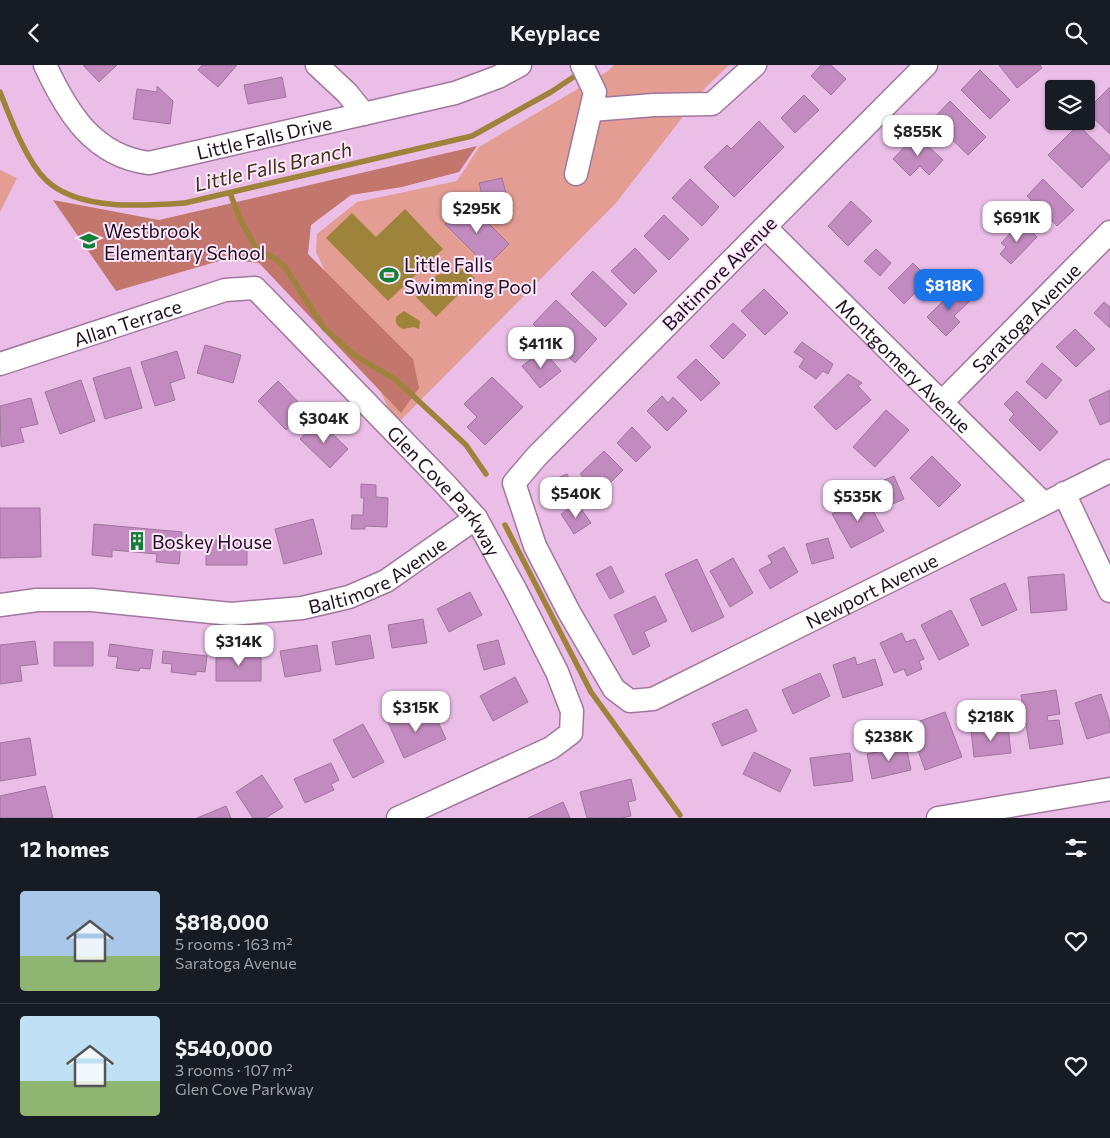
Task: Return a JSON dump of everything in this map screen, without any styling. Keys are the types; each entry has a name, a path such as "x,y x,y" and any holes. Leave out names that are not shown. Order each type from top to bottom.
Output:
{"street":[{"name":"Little Falls Drive","path":"45,65 63,102 94,141 129,161 149,163 455,93 498,77 520,65"},
{"path":"317,65 347,93 364,114"},
{"path":"591,110 654,105 712,105 756,65"},
{"name":"Baltimore Avenue","path":"630,701 614,689 569,612 535,546 514,483 537,456 926,65"},
{"path":"576,173 596,92 586,72"},
{"name":"Montgomery Avenue","path":"764,227 1043,503"},
{"name":"Saratoga Avenue","path":"942,402 1110,233"},
{"name":"Allan Terrace","path":"0,364 226,290 254,288"},
{"name":"Glen Cove Parkway","path":"254,288 445,483 476,519 515,589 557,672 572,711 571,733 551,748 398,818"},
{"name":"Newport Avenue","path":"630,701 653,699 1110,471"},
{"path":"1064,493 1110,591"},
{"name":"Baltimore Avenue","path":"0,605 37,600 92,600 231,614 302,608 348,597 386,581 476,519"},
{"path":"938,818 1110,789"}],"shaded area":[{"path":"614,65 729,65 706,87 616,203 396,425 316,252 317,234 357,202 457,181 479,147 608,71"},
{"path":"477,146 459,172 402,187 351,195 311,225 308,254 413,359 419,388 401,413 259,263 226,259 116,291 53,200 159,220"},
{"path":"0,170 17,178 0,212"},
{"name":"Little Falls Swimming Pool","path":"405,209 443,249 388,301 326,238 352,213 376,237"},
{"path":"465,269 475,278 436,317 416,297 437,275"},
{"path":"404,311 420,321 419,329 414,327 403,329 398,325 396,322 397,316"}],"building":[{"path":"83,65 117,65 99,82"},
{"path":"202,65 237,65 218,87 198,70"},
{"path":"821,65 831,65 846,79 831,95 811,76"},
{"path":"999,65 1040,65 1042,68 1017,88"},
{"path":"980,70 1010,100 990,119 961,90"},
{"path":"282,77 286,97 248,104 244,85"},
{"path":"157,86 173,101 170,124 133,119 137,89 157,92"},
{"path":"1110,87 1110,134 1095,120 1095,102"},
{"path":"804,95 819,110 795,133 781,118"},
{"path":"950,101 986,137 968,155 932,120"},
{"path":"759,121 784,147 734,197 704,167 727,145 731,149"},
{"path":"1073,130 1083,130 1110,156 1110,159 1082,188 1048,155"},
{"path":"916,135 943,160 929,175 920,166 910,176 893,159"},
{"path":"502,178 507,197 484,203 479,183"},
{"path":"690,179 719,207 702,226 672,198"},
{"path":"1043,179 1074,210 1057,226 1027,196"},
{"path":"851,201 872,221 848,246 828,226"},
{"path":"467,202 509,244 487,266 445,224"},
{"path":"664,215 689,239 669,260 644,236"},
{"path":"1021,222 1037,237 1011,264 1000,254 1006,247 1001,243"},
{"path":"635,248 657,271 634,294 611,271"},
{"path":"876,249 891,263 880,276 864,261"},
{"path":"913,263 929,279 904,304 888,288"},
{"path":"593,271 627,304 605,327 571,294"},
{"path":"958,286 971,300 954,316 960,322 946,336 927,317"},
{"path":"764,289 788,313 765,335 741,311"},
{"path":"556,300 597,339 575,363 533,324"},
{"path":"1104,302 1110,307 1110,328 1094,313"},
{"path":"733,323 746,335 723,359 710,346"},
{"path":"1075,329 1095,349 1076,367 1056,347"},
{"path":"802,342 833,364 828,374 823,371 816,379 799,367 804,359 794,352"},
{"path":"205,345 241,355 233,383 197,373"},
{"path":"543,350 561,371 540,388 522,366"},
{"path":"177,351 185,378 170,383 175,400 155,406 141,362"},
{"path":"696,359 720,383 701,401 677,377"},
{"path":"1042,363 1062,380 1046,399 1026,382"},
{"path":"130,367 142,408 105,419 93,378"},
{"path":"848,374 862,383 858,386 871,400 836,430 814,407"},
{"path":"492,377 523,407 485,445 467,427 477,417 464,404"},
{"path":"81,380 95,421 60,434 45,392"},
{"path":"278,381 306,410 286,430 258,401"},
{"path":"1110,390 1110,421 1100,425 1089,400"},
{"path":"1017,391 1058,432 1040,451 1009,420 1014,414 1004,404"},
{"path":"662,396 668,403 673,397 687,411 667,431 647,411"},
{"path":"31,398 38,424 20,428 24,442 1,447 0,406"},
{"path":"886,410 909,430 875,467 853,447"},
{"path":"318,420 348,449 330,468 300,439"},
{"path":"632,427 651,447 636,462 617,443"},
{"path":"604,451 623,470 600,493 580,474"},
{"path":"932,456 961,485 939,507 910,478"},
{"path":"567,474 578,496 566,502 555,479"},
{"path":"894,476 904,499 888,506 877,483"},
{"path":"361,484 376,485 376,497 388,498 387,527 365,526 365,529 351,529 352,515 363,515 364,498 361,498"},
{"path":"865,496 884,531 851,548 832,514"},
{"path":"577,503 591,523 574,534 561,514"},
{"path":"0,508 40,508 41,557 0,558"},
{"path":"313,519 322,554 284,564 275,529"},
{"name":"Boskey House","path":"94,524 182,532 179,564 156,562 157,554 112,550 112,557 92,555"},
{"path":"828,538 834,558 812,564 806,544"},
{"path":"206,540 247,540 247,565 206,565"},
{"path":"784,547 798,572 770,589 759,570 772,563 768,556"},
{"path":"733,558 753,593 730,607 710,571"},
{"path":"697,559 724,617 692,632 665,574"},
{"path":"611,566 624,592 610,599 596,574"},
{"path":"1064,574 1067,610 1031,613 1028,577"},
{"path":"1005,583 1017,610 982,626 970,599"},
{"path":"470,592 482,615 449,632 437,609"},
{"path":"655,596 667,621 644,632 650,646 633,655 614,615"},
{"path":"951,610 969,645 939,660 921,625"},
{"path":"423,619 427,643 392,648 388,625"},
{"path":"902,633 906,642 915,639 924,659 919,661 922,669 907,676 904,669 894,673 880,643"},
{"path":"370,635 374,658 336,665 332,642"},
{"path":"498,640 505,664 484,670 477,645"},
{"path":"35,641 38,664 20,666 22,681 0,684 0,645"},
{"path":"54,642 93,642 93,666 54,666"},
{"path":"110,644 153,650 150,669 140,668 139,671 116,668 118,657 108,656"},
{"path":"317,645 321,671 285,677 280,651"},
{"path":"163,651 207,656 205,672 196,671 196,675 171,672 172,664 162,663"},
{"path":"216,654 261,654 261,681 216,681"},
{"path":"855,657 857,665 875,659 883,685 843,698 833,665"},
{"path":"820,673 830,696 793,714 782,690"},
{"path":"515,677 528,702 493,721 480,696"},
{"path":"1056,690 1060,714 1047,716 1048,721 1059,720 1063,744 1030,749 1021,695"},
{"path":"1101,694 1110,722 1110,732 1087,739 1075,703"},
{"path":"747,709 757,731 722,746 712,724"},
{"path":"433,711 446,739 404,758 387,720 405,712 409,722"},
{"path":"945,712 962,757 925,770 909,725"},
{"path":"363,724 384,762 353,778 333,740"},
{"path":"1008,726 1011,753 974,757 971,731"},
{"path":"30,738 36,775 0,781 0,743"},
{"path":"906,746 911,770 872,779 867,754"},
{"path":"754,752 791,770 780,792 743,774"},
{"path":"850,753 853,781 814,786 810,758"},
{"path":"331,763 339,780 331,784 334,790 305,803 294,779"},
{"path":"262,775 283,807 266,818 253,818 236,792"},
{"path":"631,779 636,800 628,802 631,816 621,818 587,818 580,792"},
{"path":"45,786 53,818 0,818 0,796"},
{"path":"563,802 570,818 528,818"},
{"path":"226,806 231,818 197,818"}],"waterway":[{"name":"Little Falls Branch","path":"0,92 32,162 46,180 59,190 93,202 150,205 185,203 472,136 551,92 581,72"},
{"path":"230,193 241,221 256,248 285,267 324,328 354,355 395,379 466,445 486,474"},
{"path":"505,525 591,692 680,815"}],"place":[{"name":"Westbrook Elementary School","path":"89,241"},
{"name":"Little Falls Swimming Pool","path":"389,275"},
{"name":"Boskey House","path":"137,541"}]}
